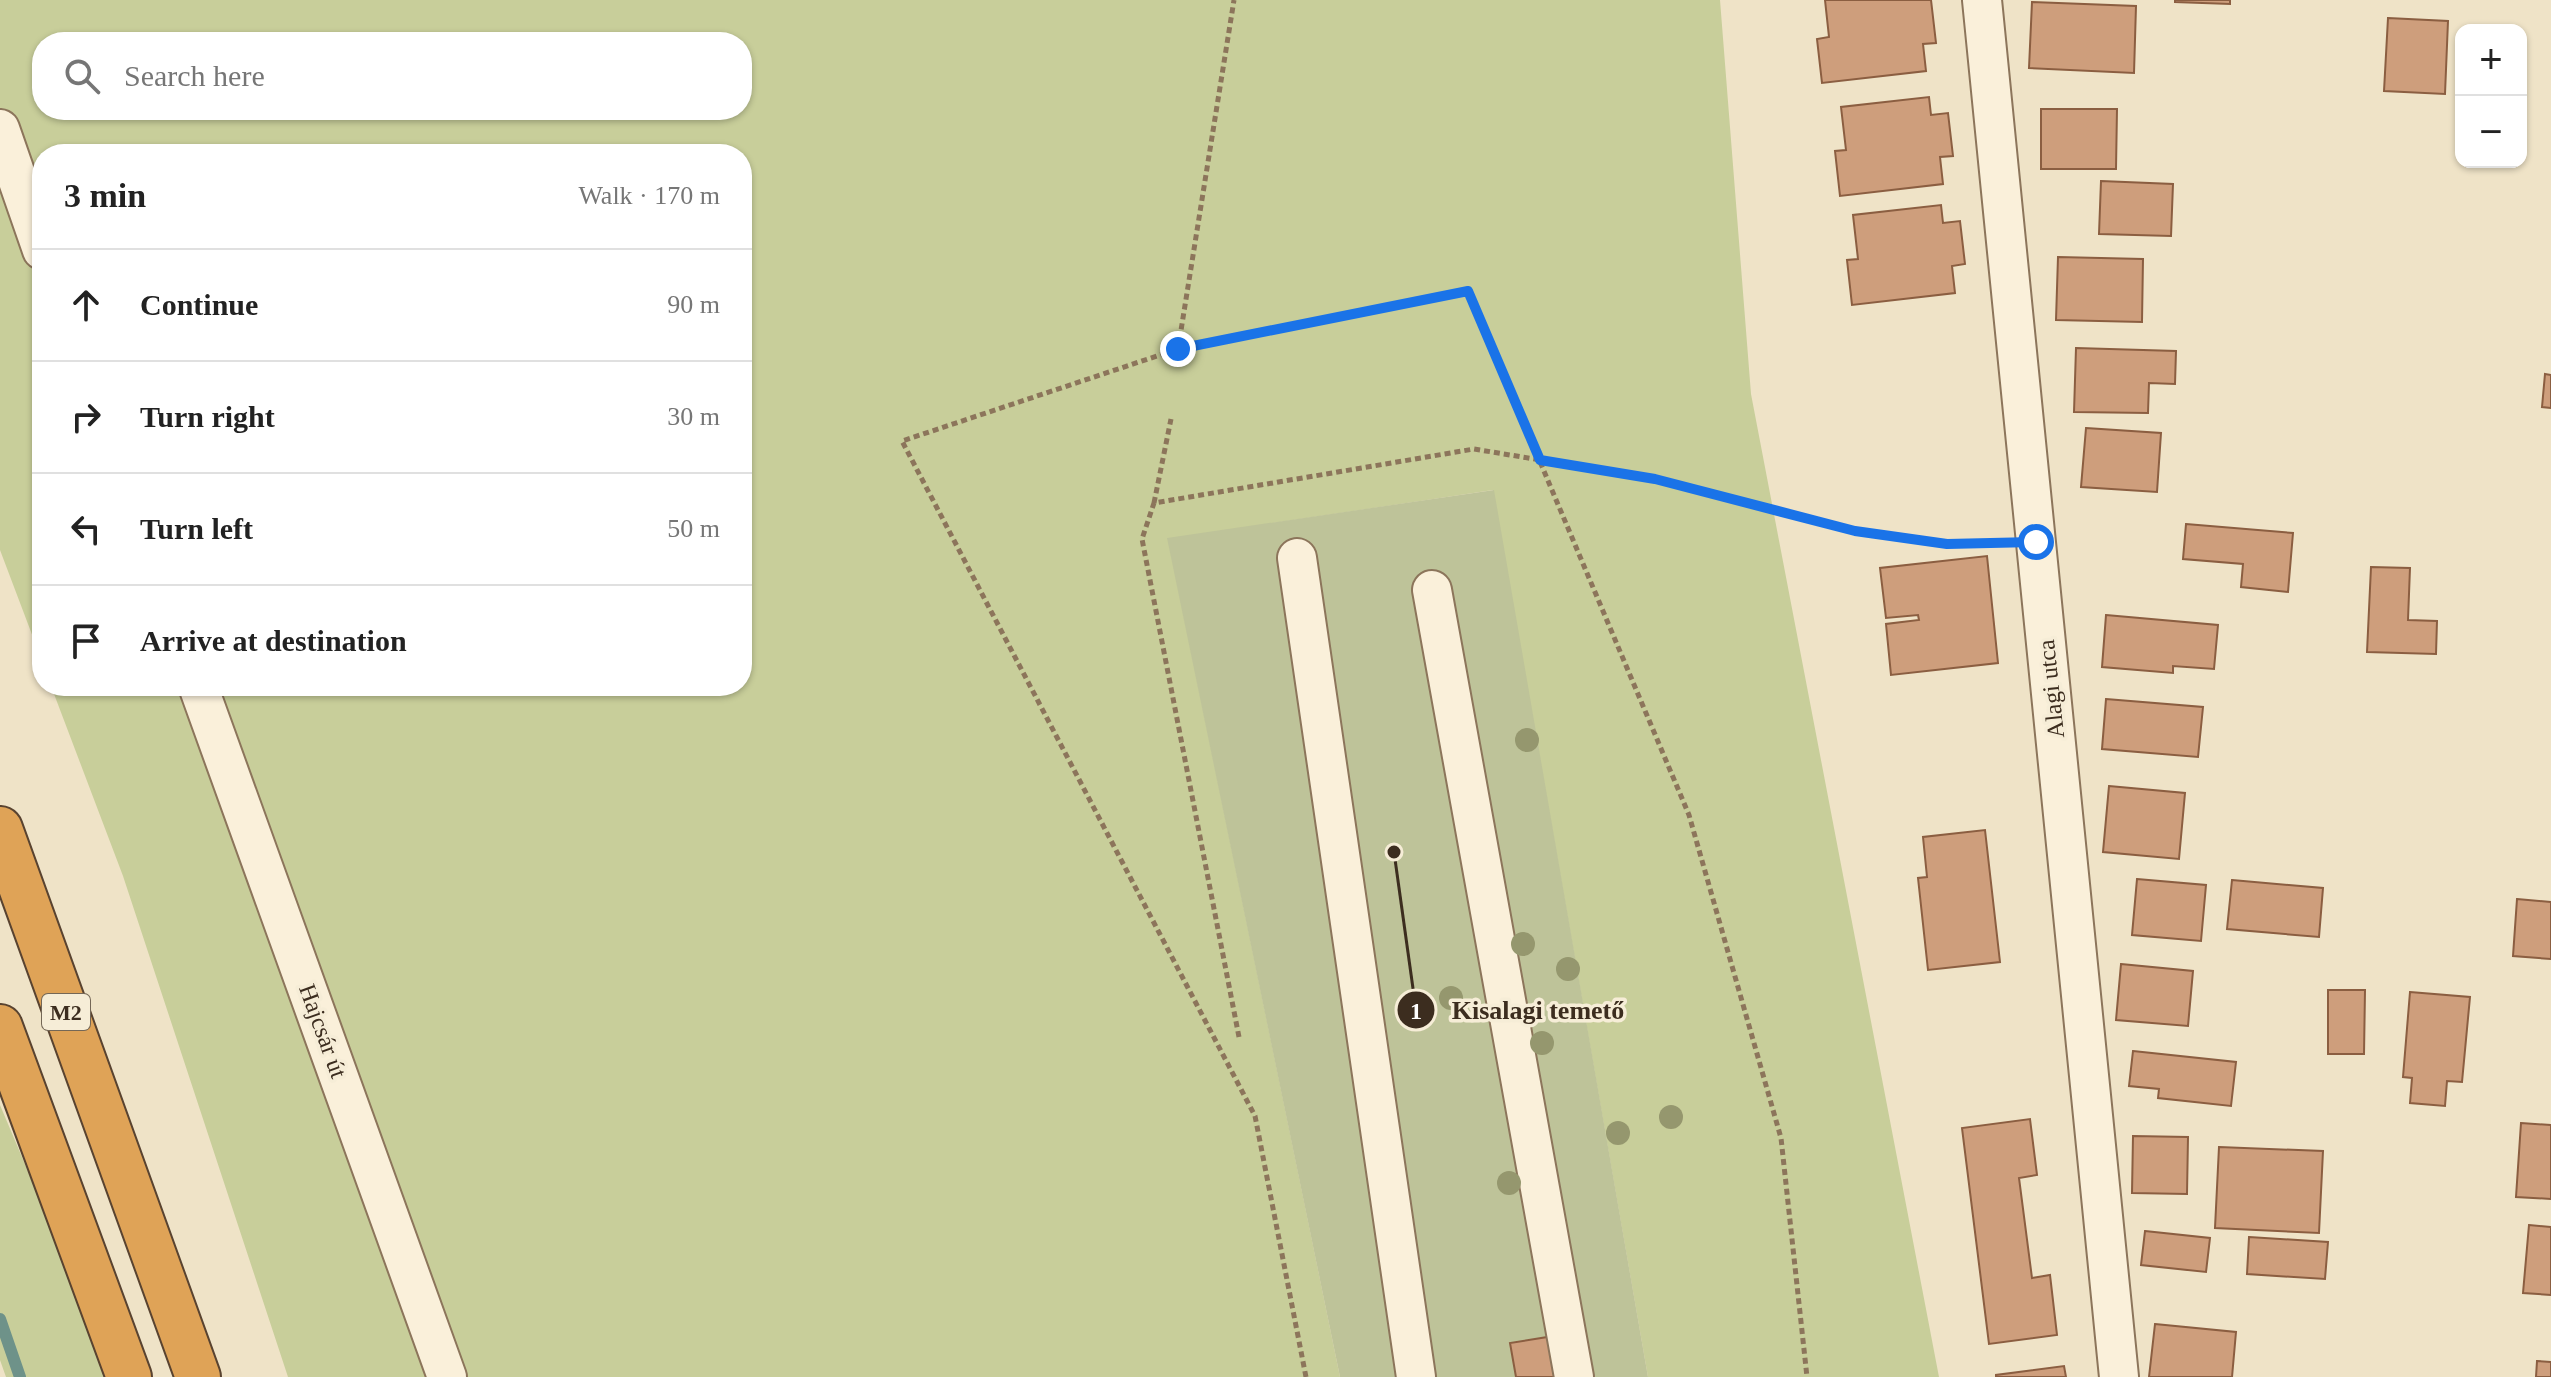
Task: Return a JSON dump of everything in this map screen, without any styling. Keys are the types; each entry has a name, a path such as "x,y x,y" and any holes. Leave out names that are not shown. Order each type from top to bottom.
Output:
{"highway":[{"name":"M2","path":"0,829 198,1377"},
{"path":"0,1027 129,1377"}],"street":[{"name":"Alagi utca","path":"1982,0 2119,1377"},
{"path":"0,129 32,221"},
{"path":"1297,558 1416,1377"},
{"path":"1432,590 1574,1377"},
{"name":"Hajcsár út","path":"202,696 447,1377"}],"path":[{"path":"1178,349 1234,0"},
{"path":"1306,1377 1255,1116 902,441 1178,349 1468,291 1689,815 1781,1138 1807,1377"},
{"path":"1171,419 1154,503 1142,539 1239,1037"},
{"path":"1154,503 1474,449 1655,479 1855,531 1947,544 2036,542"}],"green space":[{"path":"0,0 1720,0 1751,394 1939,1377 1648,1377 1493,490 1168,539 1340,1377 288,1377 123,876 55,696 752,696 752,144 32,144 32,635 0,550"},
{"path":"1494,490 1648,1377 1340,1377 1167,538"},
{"path":"0,1105 68,1266 108,1377 6,1377 0,1360"}],"building":[{"path":"1825,0 1931,0 1936,43 1923,44 1926,71 1822,83 1817,39 1829,37"},
{"path":"2230,0 2230,4 2175,2"},
{"path":"2032,2 2136,6 2134,73 2029,68"},
{"path":"2388,18 2448,21 2445,94 2384,91"},
{"path":"1929,97 1931,115 1948,113 1953,156 1940,157 1943,184 1840,196 1835,151 1846,150 1841,107"},
{"path":"2041,109 2117,109 2116,169 2041,169"},
{"path":"2101,181 2173,184 2171,236 2099,234"},
{"path":"1941,205 1943,223 1960,221 1965,264 1952,266 1955,293 1852,305 1847,260 1858,259 1853,215"},
{"path":"2058,257 2143,259 2142,322 2056,320"},
{"path":"2076,348 2176,351 2175,384 2149,383 2148,413 2074,412"},
{"path":"2545,374 2551,375 2551,408 2542,407"},
{"path":"2086,428 2161,433 2157,492 2081,487"},
{"path":"2186,524 2293,533 2288,592 2241,587 2243,564 2183,559"},
{"path":"1987,556 1998,663 1891,675 1886,624 1919,620 1918,615 1886,618 1880,568"},
{"path":"2371,567 2410,568 2408,620 2437,621 2436,654 2367,652"},
{"path":"2106,615 2218,625 2214,669 2173,666 2173,673 2102,667"},
{"path":"2106,699 2203,707 2198,757 2102,749"},
{"path":"2109,786 2185,793 2179,859 2103,852"},
{"path":"1985,830 2000,962 1928,970 1918,878 1927,877 1923,837"},
{"path":"2137,879 2206,885 2201,941 2132,935"},
{"path":"2232,880 2323,888 2319,937 2227,929"},
{"path":"2517,899 2551,902 2551,959 2513,956"},
{"path":"2121,964 2193,971 2188,1026 2116,1020"},
{"path":"2328,990 2365,990 2364,1054 2328,1054"},
{"path":"2410,992 2470,997 2462,1082 2447,1081 2445,1106 2410,1103 2412,1078 2403,1077"},
{"path":"2133,1051 2236,1062 2231,1106 2158,1098 2159,1089 2129,1086"},
{"path":"2030,1119 2037,1175 2019,1178 2032,1278 2050,1275 2057,1335 1989,1344 1962,1128"},
{"path":"2521,1123 2551,1125 2551,1199 2516,1197"},
{"path":"2133,1136 2188,1137 2187,1194 2132,1193"},
{"path":"2219,1147 2323,1151 2319,1233 2215,1228"},
{"path":"2529,1225 2551,1227 2551,1295 2523,1293"},
{"path":"2145,1231 2210,1238 2206,1272 2141,1265"},
{"path":"2249,1237 2328,1242 2325,1279 2247,1274"},
{"path":"2155,1324 2236,1332 2232,1377 2149,1377"},
{"path":"1560,1335 1567,1377 1516,1377 1510,1343"},
{"path":"2537,1361 2551,1362 2551,1377 2536,1377"},
{"path":"2064,1366 2066,1377 1996,1377 1996,1375"}],"waterway":[{"path":"0,1319 20,1377"}],"place":[{"name":"Kisalagi temető","path":"1394,852"}],"route":[{"path":"1178,349 1468,291 1540,460 1655,479 1855,531 1947,544 2036,542"}]}
